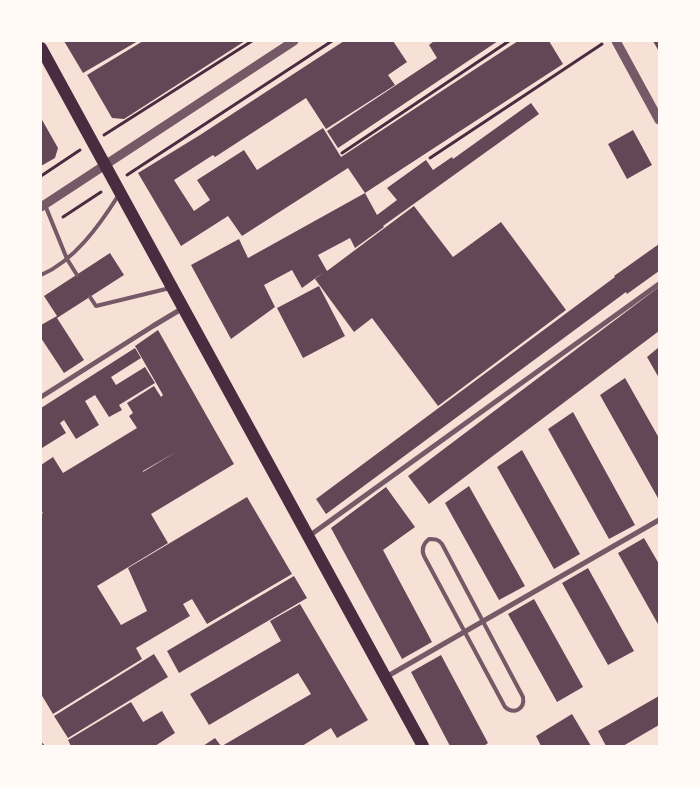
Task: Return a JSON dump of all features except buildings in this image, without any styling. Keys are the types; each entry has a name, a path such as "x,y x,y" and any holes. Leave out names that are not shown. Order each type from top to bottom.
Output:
{"main road":[{"path":"41,48 422,746"}],"street":[{"path":"43,206 294,41"},
{"path":"616,41 659,120"},
{"path":"308,537 659,284"},
{"path":"41,397 184,308"},
{"path":"385,677 659,520"}],"lane":[{"path":"41,274 67,260 101,222 118,187"},
{"path":"43,206 67,260 77,275"},
{"path":"90,297 96,306 172,287"},
{"path":"429,539 439,540 442,544 483,621 523,698 524,702 519,710 509,710 505,707 465,631 422,551 425,542 429,539"}],"path":[{"path":"41,176 252,41"},
{"path":"52,224 118,187 332,41"},
{"path":"342,153 509,41"},
{"path":"430,158 606,41"}]}
